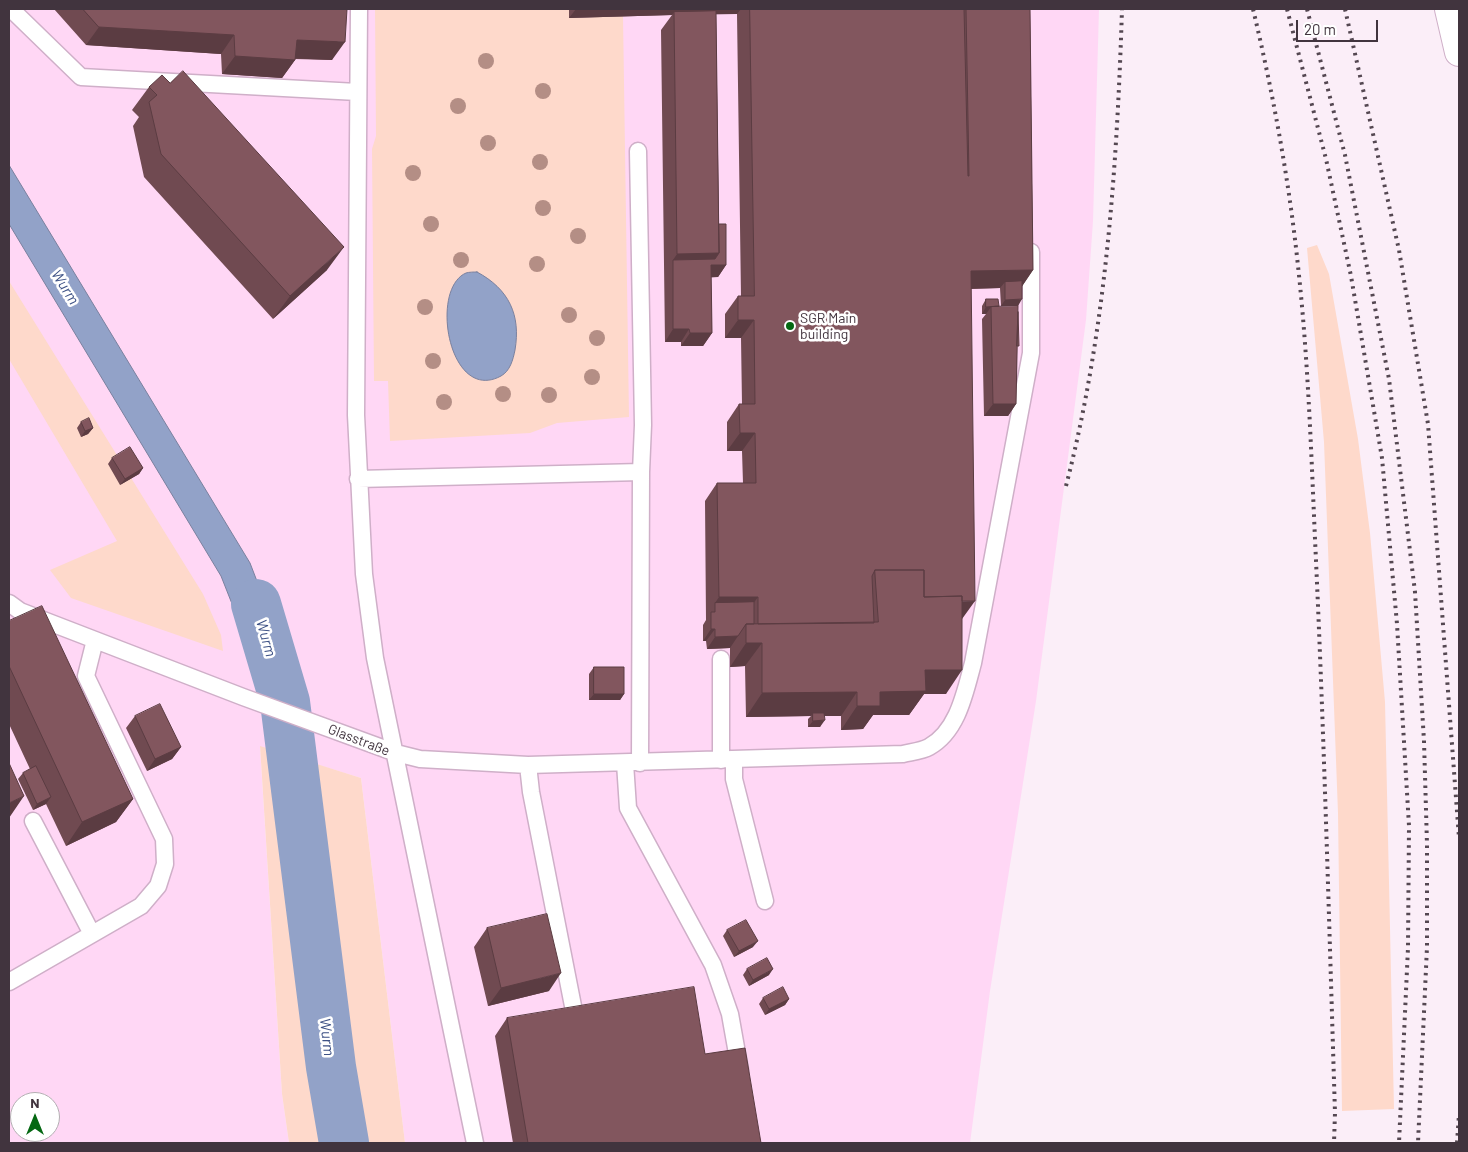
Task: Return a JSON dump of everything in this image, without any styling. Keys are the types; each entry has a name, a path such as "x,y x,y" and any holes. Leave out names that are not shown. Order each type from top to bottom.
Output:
{"street":[{"path":"1449,9 1459,52"}],"lane":[{"path":"11,9 81,77 358,92"},
{"path":"359,9 358,479 364,574 375,658 396,754 420,758 528,764 632,763 903,754 929,747 948,730 963,700 973,663 1031,353 1031,234"},
{"path":"638,151 643,425 632,763 628,808 713,965 730,1014 743,1084"},
{"path":"358,479 641,472"},
{"name":"Glasstraße","path":"9,603 20,610 95,640 396,754 475,1143"},
{"path":"9,982 141,906 158,886 165,864 164,839 86,676 95,640"},
{"path":"721,659 727,760 734,779 765,901"},
{"path":"528,764 531,792 573,1006"},
{"path":"33,821 92,934"}],"shaded area":[{"path":"9,9 1099,9 1093,221 1086,320 1036,701 990,991 970,1143 405,1143 361,778 260,747 282,1094 289,1143 9,1143"},
{"path":"375,9 569,9 569,18 623,16 629,417 557,423 530,433 390,441 388,381 374,381 372,149 376,136"},
{"path":"1317,245 1329,274 1358,439 1370,533 1385,702 1394,1109 1342,1111 1338,813 1324,442 1307,248"},
{"path":"9,281 203,594 221,635 223,651 71,598 50,570 117,541 9,359"},
{"path":"260,746 361,778 405,1143 289,1143 282,1094"}],"water":[{"path":"9,165 250,563 270,615 285,674 250,661 240,624 221,576 9,224"},
{"path":"477,272 497,286 505,295 514,314 516,325 515,350 509,368 501,376 483,380 468,374 457,360 450,341 447,320 449,300 455,283 466,273"}],"building":[{"path":"83,9 347,9 345,42 297,40 295,60 235,56 234,35 99,27"},
{"path":"750,9 964,9 969,176 966,9 1030,9 1033,270 971,271 975,601 962,601 962,596 924,597 924,570 875,570 872,576 874,623 758,624 758,597 719,597 717,483 756,483 755,433 740,433 739,404 755,404 754,320 738,320 738,296 754,296"},
{"path":"716,11 719,253 677,254 674,12"},
{"path":"183,71 344,247 290,296 161,154 149,102 157,95 149,87 162,75 170,83"},
{"path":"719,224 726,224 726,265 711,265 712,333 690,333 689,329 673,329 673,260 715,259 719,253"},
{"path":"1022,281 1022,299 1005,300 1005,282"},
{"path":"986,299 998,299 999,306 986,307"},
{"path":"1018,306 1016,404 993,404 991,307"},
{"path":"1018,312 1019,346 1017,346"},
{"path":"89,418 93,428 85,431 81,422"},
{"path":"130,447 143,468 125,479 112,458"},
{"path":"875,570 924,570 924,597 962,596 962,670 925,670 926,691 880,692 880,706 857,706 857,692 762,693 762,643 746,643 746,624 878,622"},
{"path":"754,602 754,624 746,624 738,636 715,637 715,629 711,629 711,612 715,612 715,603"},
{"path":"42,606 133,799 82,822 9,666 9,621"},
{"path":"594,667 624,667 624,694 594,694"},
{"path":"160,704 181,747 155,759 135,716"},
{"path":"813,713 824,713 825,720 813,721"},
{"path":"9,763 24,796 9,803"},
{"path":"36,766 51,797 37,804 23,773"},
{"path":"547,914 561,973 501,988 487,928"},
{"path":"746,920 758,941 739,951 727,930"},
{"path":"767,958 773,969 753,980 747,969"},
{"path":"694,987 705,1054 745,1048 761,1143 528,1143 507,1018"},
{"path":"783,987 789,999 769,1009 763,998"}],"waterway":[{"name":"Wurm","path":"256,604 285,702 331,1067 344,1143"}],"railway":[{"path":"1066,486 1080,428 1100,309 1113,189 1122,9"},
{"path":"1253,9 1274,105 1285,169 1294,234 1304,334 1321,682 1335,1113 1334,1143"},
{"path":"1287,9 1326,159 1351,276 1382,458 1397,624 1409,826 1408,948 1399,1143"},
{"path":"1307,9 1345,155 1389,379 1415,592 1424,741 1427,844 1427,947 1418,1143"},
{"path":"1345,9 1399,250 1428,424 1459,838"},
{"path":"1457,1143 1459,1114"}],"place":[{"name":"SGR Main building","path":"790,326"}]}
